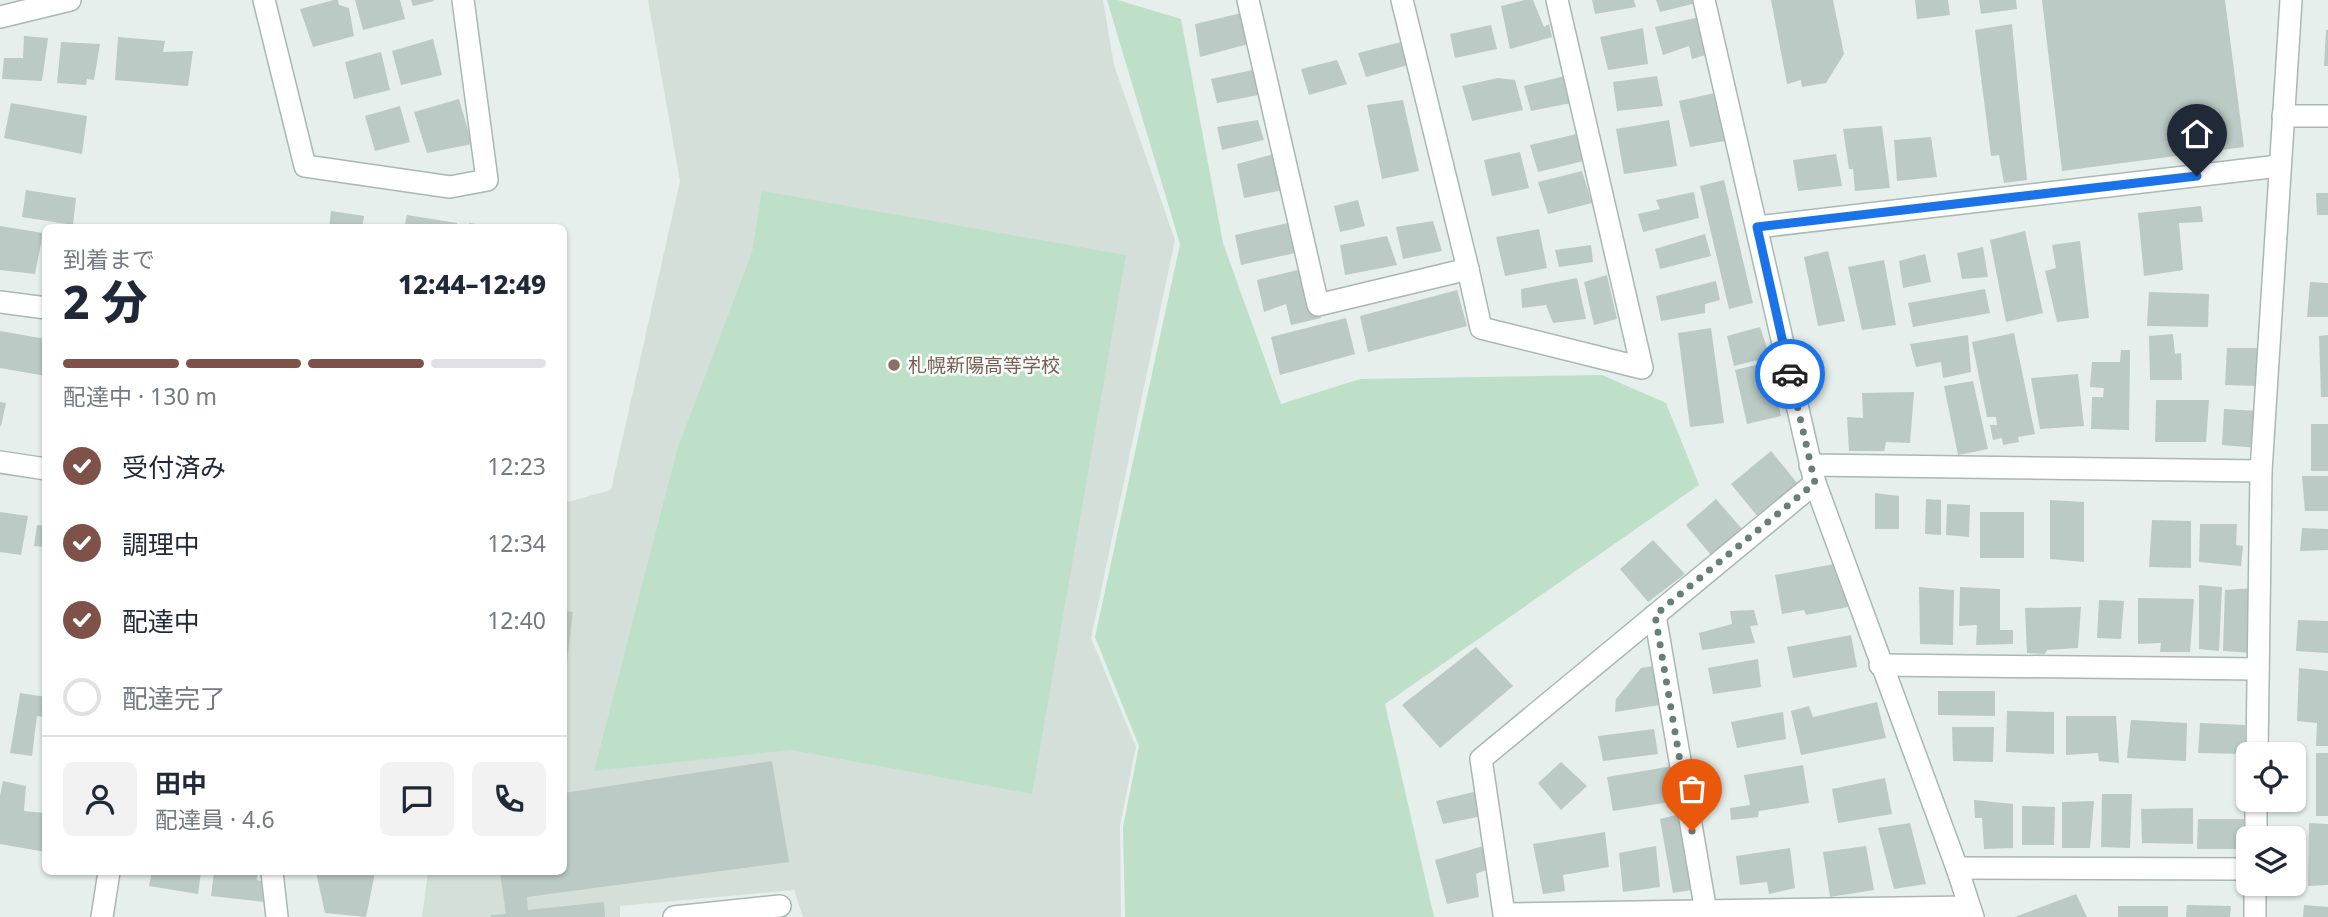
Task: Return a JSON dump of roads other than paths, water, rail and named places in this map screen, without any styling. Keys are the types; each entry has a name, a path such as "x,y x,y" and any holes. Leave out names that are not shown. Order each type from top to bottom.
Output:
{"street":[{"path":"0,16 33,5 70,0"},
{"path":"264,0 305,166 450,187 487,180 463,0"},
{"path":"1248,0 1318,305 1468,269"},
{"path":"1402,0 1481,328 1642,368 1557,0"},
{"path":"1704,0 1812,474 1971,912 1504,914 1481,758 1655,615 1812,474 2261,471"},
{"path":"2257,742 2261,471 2291,0"},
{"path":"2283,116 2328,116"},
{"path":"1757,227 2279,166"},
{"path":"0,302 42,307"},
{"path":"0,462 42,468"},
{"path":"1655,615 1706,912"},
{"path":"1881,665 2258,669"},
{"path":"1957,868 2236,869"},
{"path":"102,917 109,875"},
{"path":"272,875 277,917"},
{"path":"2255,896 2255,917"},
{"path":"674,917 780,906"}],"place":[{"name":"札幌新陽高等学校","path":"894,365"}]}
